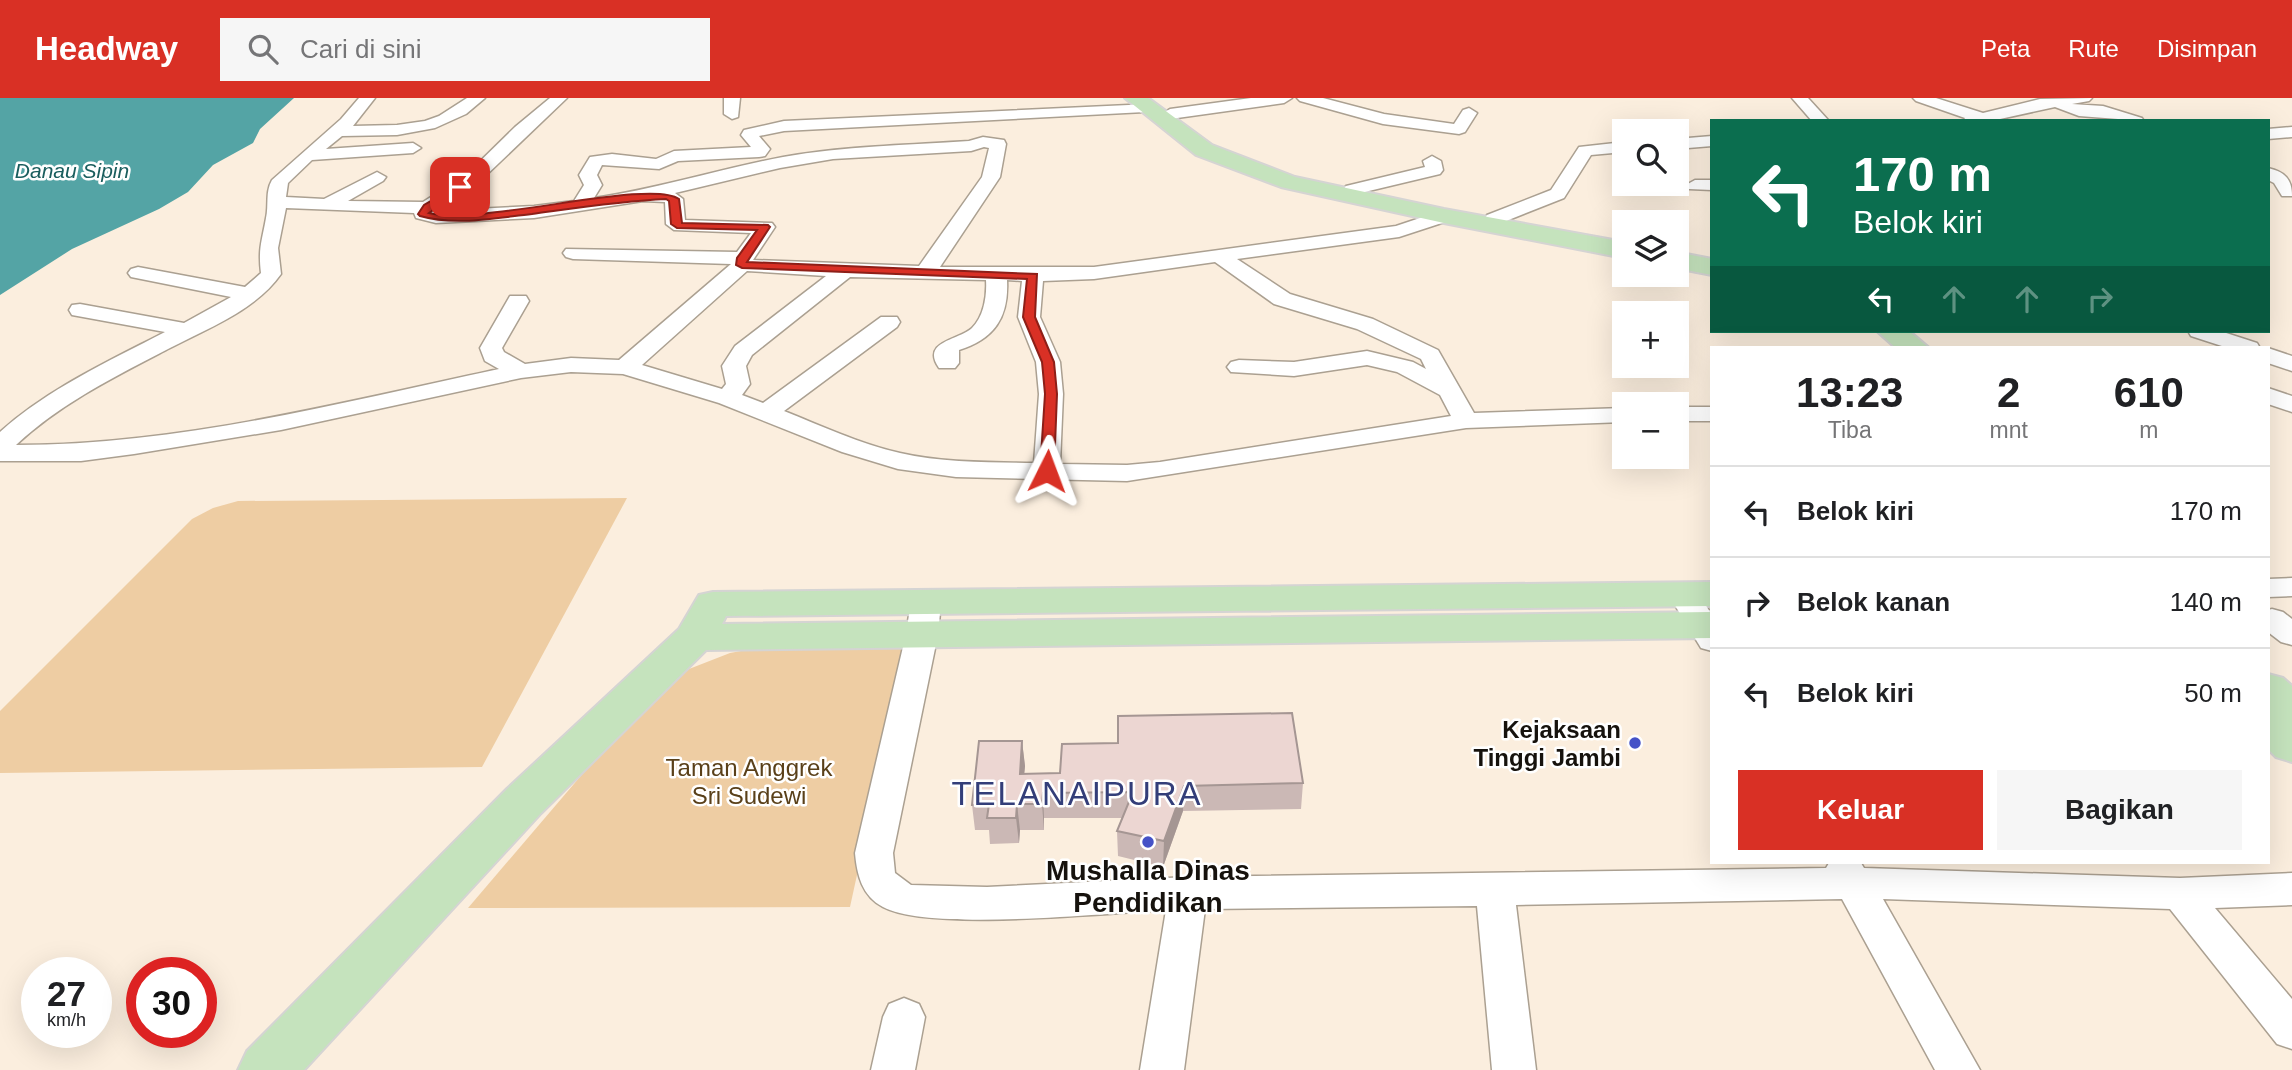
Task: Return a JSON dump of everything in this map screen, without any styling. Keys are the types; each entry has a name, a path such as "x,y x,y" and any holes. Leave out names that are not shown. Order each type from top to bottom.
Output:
{"main road":[{"path":"1143,101 1170,114 1225,151 1287,173 1352,190 1612,241"},
{"path":"1143,101 1204,150 1260,172 1324,190 1444,216 1612,248"},
{"path":"1689,255 1710,259"},
{"path":"1689,263 1710,267"},
{"path":"1874,333 1889,346"},
{"path":"1894,333 1911,346"},
{"path":"267,1070 524,801 704,620 1704,616"},
{"path":"2270,690 2292,712"},
{"path":"2270,724 2292,747"}],"street":[{"path":"0,446 20,426 76,388 250,294 271,274 269,244 277,187 281,180 341,131 367,98"},
{"path":"341,131 419,129 433,126 461,112 477,98"},
{"path":"559,98 521,130 473,178 427,207 423,214 428,217 471,217 580,206 633,198 813,156 842,152 971,146 983,142 998,144 991,177 980,197 940,248 925,273"},
{"path":"990,107 1028,98"},
{"path":"1170,114 1284,98"},
{"path":"1305,98 1383,119 1443,129 1459,129 1469,113"},
{"path":"1800,98 1819,119"},
{"path":"1921,98 1977,119 2047,100 2084,98"},
{"path":"2047,100 2073,110 2103,111 2129,119"},
{"path":"580,206 593,185 588,175 596,161 612,159 645,164 662,163 674,156 759,152 762,149 750,133 794,125 990,107 1143,101"},
{"path":"983,142 990,107"},
{"path":"1689,143 1709,141 1703,123"},
{"path":"2270,134 2292,132"},
{"path":"312,155 423,147"},
{"path":"1494,219 1558,194 1585,150 1612,148"},
{"path":"1352,190 1434,170 1432,161"},
{"path":"2270,174 2281,180 2288,192"},
{"path":"327,205 377,177"},
{"path":"356,207 386,191 398,178"},
{"path":"625,367 742,261 765,227 681,226 676,224 676,207 671,197 633,198"},
{"path":"276,202 356,207 427,207"},
{"path":"573,253 742,261 845,271 1033,276 1094,273 1399,231 1444,216"},
{"path":"1219,256 1282,299 1365,324 1430,355 1466,421"},
{"path":"728,398 738,384 733,366 743,351 845,271"},
{"path":"138,273 250,294"},
{"path":"947,363 948,347 971,340 991,315 997,292 996,275"},
{"path":"1033,276 1029,317 1048,362 1051,394 1047,471"},
{"path":"517,301 491,348 493,356 521,371"},
{"path":"80,310 187,330"},
{"path":"766,413 889,322"},
{"path":"2205,333 2243,346"},
{"path":"2270,356 2292,365"},
{"path":"1239,368 1294,369 1367,358 1405,367 1452,393"},
{"path":"0,453 81,453 134,446 295,420 521,371 571,365 625,367 728,398 850,447 898,461 956,468 1047,471 1160,470 1466,421 1612,415"},
{"path":"2270,373 2292,365"},
{"path":"2270,396 2292,405"},
{"path":"1689,414 1710,414"},
{"path":"2270,588 2292,587"},
{"path":"924,618 874,853 876,875 881,884 896,896 909,901 974,903 1188,893 1495,891 1848,873 2180,894 2292,889"},
{"path":"1848,873 1958,1070"},
{"path":"1495,891 1514,1070"},
{"path":"1162,1070 1188,893"},
{"path":"2180,894 2292,1030"},
{"path":"893,1070 904,1017"}],"green space":[{"path":"627,498 482,767 0,773 0,711 192,519 213,508 238,501"},
{"name":"Taman Anggrek Sri Sudewi","path":"774,645 907,646 850,907 468,908 643,703 689,669 730,653"}],"water":[{"name":"Danau Sipin","path":"0,98 294,98 260,129 253,143 213,165 188,192 159,209 72,249 0,295"}],"building":[{"path":"1292,713 1303,783 1184,786 1164,841 1117,831 1133,792 1043,793 1042,804 1017,804 1016,818 987,818 989,804 972,805 979,741 1022,741 1020,774 1060,773 1062,744 1118,743 1118,716"}],"place":[{"name":"Kejaksaan Tinggi Jambi","path":"1635,743"},
{"name":"Mushalla Dinas Pendidikan","path":"1148,842"}],"district":[{"name":"TELANAIPURA","path":"1077,793"}],"route":[{"path":"460,187 427,207 423,214 428,217 490,216 666,196 674,199 676,224 681,226 765,227 743,258 742,265 845,271 1033,276 1029,317 1039,347 1048,362 1051,394 1047,471"}]}
